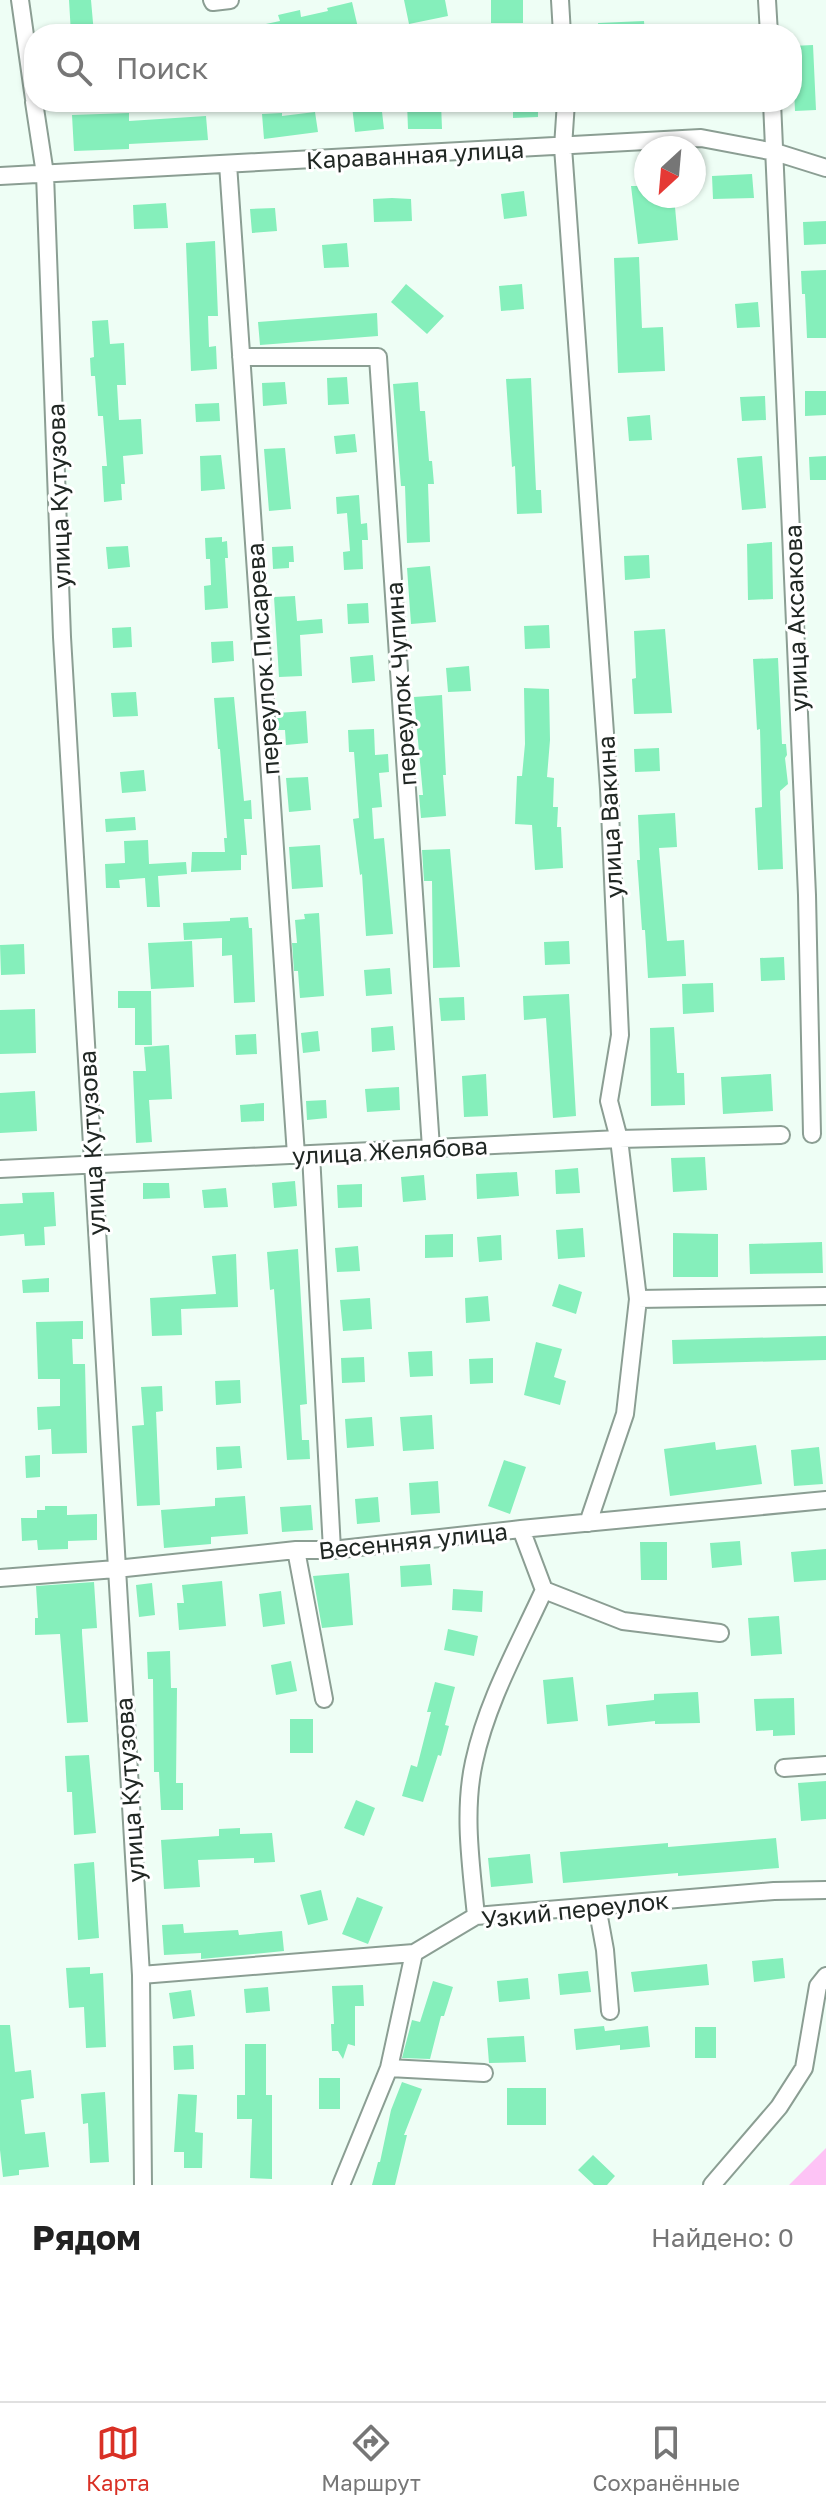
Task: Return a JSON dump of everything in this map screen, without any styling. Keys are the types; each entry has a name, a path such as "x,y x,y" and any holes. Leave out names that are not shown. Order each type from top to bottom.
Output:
{"street":[{"name":"улица Кутузова","path":"20,0 24,29"},
{"path":"212,0 230,0"},
{"path":"560,0 561,24"},
{"path":"767,0 768,24"},
{"name":"улица Кутузова","path":"36,112 45,174 62,637 141,1975 143,2185"},
{"name":"улица Вакина","path":"565,112 563,147 609,789 620,1035 609,1101 619,1139 638,1299 625,1414 588,1523"},
{"name":"улица Аксакова","path":"773,112 807,895 812,1134"},
{"name":"Караванная улица","path":"0,176 701,138 775,152 826,168"},
{"name":"переулок Писарева","path":"228,164 332,1550"},
{"name":"переулок Чупина","path":"241,357 378,357 431,1148"},
{"name":"улица Желябова","path":"0,1169 619,1139 781,1135"},
{"path":"638,1299 826,1296"},
{"name":"Весенняя улица","path":"0,1578 296,1550 332,1550 826,1500"},
{"path":"476,1916 468,1832 473,1764 486,1717 544,1590 521,1529"},
{"path":"296,1550 324,1699"},
{"path":"544,1590 623,1621 720,1633"},
{"path":"784,1768 826,1765"},
{"name":"Узкий переулок","path":"141,1975 414,1953 476,1916 774,1891 826,1890"},
{"path":"597,1906 605,1950 610,2011"},
{"path":"341,2185 389,2068 414,1953"},
{"path":"712,2185 779,2107 804,2068 818,1986 826,1976"},
{"path":"389,2068 484,2073"}],"shaded area":[{"path":"826,2148 826,2185 789,2185"}],"building":[{"path":"69,0 91,0 93,24 70,24"},
{"path":"404,0 445,0 448,16 409,24"},
{"path":"491,0 523,0 523,23 491,23"},
{"path":"352,2 357,24 266,24 280,21 278,15 300,10 301,17 328,11 327,8"},
{"path":"644,21 644,24 598,24"},
{"path":"813,45 816,110 802,111 802,46"},
{"path":"315,112 318,132 264,139 262,114 282,113 282,116"},
{"path":"353,112 382,112 384,129 355,132"},
{"path":"407,112 441,112 442,129 408,129"},
{"path":"513,112 538,112 538,117 513,118"},
{"path":"129,113 129,121 206,116 208,140 129,144 129,149 74,151 72,115"},
{"path":"752,174 754,198 713,199 712,176"},
{"path":"631,186 634,186 634,208 675,208 678,240 638,244"},
{"path":"524,191 527,216 504,219 501,194"},
{"path":"373,199 411,199 412,221 374,222"},
{"path":"166,203 168,228 134,229 133,205"},
{"path":"275,208 277,231 252,233 250,209"},
{"path":"826,221 826,244 804,245 803,222"},
{"path":"215,241 218,316 208,316 209,347 216,346 217,369 191,371 186,243"},
{"path":"347,243 349,267 324,268 322,245"},
{"path":"639,257 642,328 663,327 665,371 618,373 614,258"},
{"path":"826,270 826,338 807,338 801,271"},
{"path":"406,284 444,316 427,334 391,302"},
{"path":"522,284 524,309 501,311 499,286"},
{"path":"758,302 760,327 737,328 735,304"},
{"path":"377,313 378,336 260,345 258,322"},
{"path":"108,320 110,344 124,343 126,385 117,385 119,420 141,419 143,454 123,456 125,484 121,484 122,500 104,502 102,466 107,466 103,416 98,416 95,376 91,376 90,358 94,357 92,321"},
{"path":"347,377 349,404 328,405 327,378"},
{"path":"531,378 536,490 541,490 542,513 517,514 506,379"},
{"path":"285,382 287,404 263,406 262,383"},
{"path":"418,382 420,411 425,411 434,484 428,484 430,542 407,543 405,486 401,486 393,384"},
{"path":"805,391 826,391 826,415 805,416"},
{"path":"765,396 766,420 742,421 740,397"},
{"path":"219,403 220,421 196,422 195,404"},
{"path":"650,415 652,440 629,441 627,417"},
{"path":"355,434 357,452 336,454 334,436"},
{"path":"285,448 291,509 269,511 264,449"},
{"path":"221,455 225,489 201,491 200,456"},
{"path":"762,456 766,508 742,510 737,458"},
{"path":"826,456 826,480 810,480 809,457"},
{"path":"359,495 361,524 367,523 368,540 362,540 363,569 344,570 343,552 350,551 347,513 337,514 336,497"},
{"path":"222,537 222,542 227,541 228,608 205,610 204,586 211,585 205,538"},
{"path":"772,542 773,599 748,600 747,544"},
{"path":"128,546 130,567 108,569 106,547"},
{"path":"293,546 294,562 289,562 289,568 273,569 272,547"},
{"path":"649,555 650,578 625,580 624,556"},
{"path":"430,566 436,622 411,624 407,568"},
{"path":"295,596 297,621 322,619 323,633 300,635 302,676 279,677 274,597"},
{"path":"368,603 369,623 348,624 347,604"},
{"path":"549,625 550,648 525,649 524,626"},
{"path":"131,627 132,647 113,648 112,628"},
{"path":"665,629 672,713 634,714 634,631"},
{"path":"233,641 234,661 212,663 211,642"},
{"path":"373,655 375,681 352,683 350,657"},
{"path":"778,658 782,744 786,744 788,784 780,791 783,869 758,870 755,808 762,807 760,729 757,730 753,659"},
{"path":"469,666 471,691 448,692 446,668"},
{"path":"524,688 549,689 547,777 554,778 553,807 558,807 557,827 561,827 563,868 535,870 532,825 515,824 517,776 522,776 525,744"},
{"path":"136,692 138,716 113,717 111,693"},
{"path":"442,695 446,816 421,818 419,795 423,795 414,697"},
{"path":"234,697 244,801 251,800 252,819 244,819 247,855 241,855 241,870 191,872 192,852 225,852 224,838 227,838 214,698"},
{"path":"306,711 308,743 286,745 285,730 278,730 277,713"},
{"path":"374,729 375,755 388,754 389,772 379,773 382,807 372,808 374,839 384,838 393,934 366,936 362,874 353,819 359,818 354,752 349,752 348,730"},
{"path":"659,748 660,771 635,772 634,749"},
{"path":"144,770 146,791 122,793 120,772"},
{"path":"308,777 311,810 289,812 286,778"},
{"path":"675,813 677,847 659,848 667,941 684,940 686,976 648,978 637,860 640,860 638,815"},
{"path":"135,817 136,830 106,832 105,819"},
{"path":"148,840 149,864 186,862 187,874 158,876 160,907 147,907 145,878 119,880 120,888 106,888 105,864 125,863 124,841"},
{"path":"320,845 323,887 292,889 289,847"},
{"path":"450,849 460,967 433,968 432,881 424,881 422,850"},
{"path":"319,913 324,996 300,998 292,943 297,943 295,920 305,919 304,914"},
{"path":"248,917 249,928 252,928 255,1002 234,1003 232,955 222,956 222,938 184,940 183,923"},
{"path":"192,941 194,987 151,989 148,943"},
{"path":"569,941 570,964 545,965 544,942"},
{"path":"24,944 25,974 1,975 0,945"},
{"path":"784,957 785,980 761,981 760,958"},
{"path":"390,968 392,994 366,996 364,970"},
{"path":"713,983 714,1012 683,1014 682,984"},
{"path":"118,991 151,991 152,1045 135,1045 135,1008 118,1008"},
{"path":"569,994 576,1116 553,1118 546,1018 524,1020 523,996"},
{"path":"464,997 465,1020 441,1021 439,998"},
{"path":"35,1009 36,1053 0,1054 0,1010"},
{"path":"393,1026 395,1050 372,1052 371,1028"},
{"path":"674,1027 677,1073 684,1073 685,1105 651,1106 650,1028"},
{"path":"318,1031 320,1051 303,1053 301,1033"},
{"path":"256,1034 257,1054 236,1055 235,1035"},
{"path":"169,1045 172,1099 149,1100 152,1142 136,1143 133,1071 146,1071 144,1047"},
{"path":"486,1074 488,1116 464,1117 462,1076"},
{"path":"771,1074 773,1111 723,1114 721,1077"},
{"path":"399,1087 400,1110 367,1112 365,1089"},
{"path":"35,1091 37,1131 0,1133 0,1093"},
{"path":"326,1100 327,1118 307,1120 306,1101"},
{"path":"264,1103 264,1121 241,1122 240,1105"},
{"path":"705,1157 707,1190 673,1192 671,1158"},
{"path":"578,1168 580,1193 556,1194 555,1170"},
{"path":"517,1172 519,1196 477,1199 476,1174"},
{"path":"424,1175 426,1200 403,1202 401,1177"},
{"path":"295,1181 297,1206 274,1208 272,1183"},
{"path":"143,1183 169,1183 170,1198 143,1199"},
{"path":"362,1184 362,1207 338,1208 337,1185"},
{"path":"226,1188 228,1207 204,1208 202,1190"},
{"path":"54,1192 56,1226 44,1227 45,1245 25,1246 24,1234 0,1236 0,1204 23,1203 22,1193"},
{"path":"583,1228 585,1257 558,1259 556,1230"},
{"path":"673,1233 718,1234 718,1277 673,1277"},
{"path":"453,1234 453,1257 425,1258 425,1235"},
{"path":"501,1235 502,1260 479,1262 477,1237"},
{"path":"822,1242 823,1273 750,1274 749,1244"},
{"path":"358,1246 360,1271 337,1272 335,1248"},
{"path":"298,1249 307,1404 300,1405 302,1440 309,1440 310,1459 287,1460 274,1289 270,1290 267,1252"},
{"path":"236,1254 238,1307 181,1309 182,1335 152,1336 150,1298 216,1294 212,1256"},
{"path":"49,1278 49,1292 23,1293 22,1280"},
{"path":"559,1284 582,1292 576,1314 552,1306"},
{"path":"488,1296 490,1321 466,1323 465,1298"},
{"path":"370,1298 372,1329 343,1331 340,1300"},
{"path":"83,1321 83,1339 72,1339 73,1364 85,1364 87,1453 52,1454 51,1429 38,1430 37,1407 60,1406 60,1379 38,1379 36,1322"},
{"path":"826,1336 826,1360 673,1364 672,1340"},
{"path":"536,1342 562,1349 554,1377 566,1381 560,1405 524,1395"},
{"path":"432,1351 433,1376 410,1377 408,1352"},
{"path":"364,1357 365,1382 342,1383 341,1358"},
{"path":"493,1358 493,1383 470,1384 469,1359"},
{"path":"240,1380 241,1403 216,1405 215,1381"},
{"path":"162,1386 163,1411 156,1412 160,1505 137,1506 132,1426 144,1425 141,1387"},
{"path":"432,1415 434,1449 403,1451 400,1417"},
{"path":"372,1417 374,1446 347,1448 345,1419"},
{"path":"715,1442 716,1450 756,1445 762,1484 670,1496 664,1449"},
{"path":"240,1446 242,1468 217,1470 216,1447"},
{"path":"819,1447 823,1484 794,1486 791,1450"},
{"path":"40,1455 40,1477 26,1478 25,1456"},
{"path":"504,1460 526,1467 510,1514 488,1506"},
{"path":"438,1481 440,1513 411,1515 409,1483"},
{"path":"245,1496 248,1534 211,1537 211,1544 164,1548 161,1510 215,1506 215,1498"},
{"path":"378,1497 380,1522 357,1524 355,1499"},
{"path":"311,1505 313,1530 282,1532 280,1507"},
{"path":"45,1506 67,1506 67,1515 97,1514 97,1540 68,1541 68,1549 38,1550 37,1540 22,1541 21,1518 37,1518 37,1510 45,1510"},
{"path":"740,1541 742,1565 712,1568 710,1543"},
{"path":"640,1542 667,1542 667,1580 641,1580"},
{"path":"826,1549 826,1580 794,1582 791,1552"},
{"path":"430,1564 432,1585 401,1587 400,1566"},
{"path":"349,1573 353,1625 322,1628 313,1576"},
{"path":"222,1581 226,1626 179,1630 177,1603 184,1603 182,1585"},
{"path":"94,1582 97,1628 82,1629 88,1722 67,1723 60,1634 35,1635 35,1618 38,1618 36,1586"},
{"path":"152,1583 155,1615 139,1617 136,1585"},
{"path":"453,1589 483,1591 482,1612 452,1610"},
{"path":"281,1591 285,1624 263,1627 259,1594"},
{"path":"779,1616 782,1654 751,1656 748,1618"},
{"path":"448,1629 478,1636 474,1656 444,1650"},
{"path":"170,1651 171,1688 177,1688 176,1783 183,1783 183,1810 161,1810 159,1772 154,1772 153,1679 148,1679 147,1652"},
{"path":"291,1661 297,1691 276,1695 271,1665"},
{"path":"573,1677 578,1721 547,1724 543,1680"},
{"path":"435,1682 455,1687 441,1756 438,1755 423,1802 402,1796 411,1765 417,1767"},
{"path":"698,1692 700,1723 655,1724 655,1721 608,1726 606,1705 654,1700 654,1694"},
{"path":"794,1698 795,1735 773,1736 773,1730 756,1731 754,1699"},
{"path":"290,1719 313,1719 313,1753 290,1753"},
{"path":"89,1755 96,1833 74,1835 72,1792 67,1792 65,1756"},
{"path":"826,1781 826,1819 801,1821 798,1783"},
{"path":"356,1800 375,1808 364,1836 344,1828"},
{"path":"240,1828 240,1834 272,1833 275,1862 254,1863 254,1858 198,1860 200,1887 164,1889 161,1840 219,1836 219,1829"},
{"path":"776,1838 779,1868 563,1883 560,1852"},
{"path":"530,1854 533,1883 491,1887 488,1858"},
{"path":"94,1862 99,1938 78,1940 74,1864"},
{"path":"321,1890 328,1920 308,1925 300,1895"},
{"path":"357,1897 383,1907 368,1944 342,1934"},
{"path":"183,1924 184,1933 238,1930 239,1935 282,1931 284,1951 201,1959 201,1953 164,1955 162,1925"},
{"path":"783,1958 785,1978 754,1982 752,1961"},
{"path":"707,1964 709,1985 634,1992 631,1972"},
{"path":"90,1967 90,1974 103,1973 106,2047 86,2048 84,2007 69,2008 66,1968"},
{"path":"588,1971 591,1992 560,1995 558,1974"},
{"path":"528,1978 530,1999 499,2002 497,1981"},
{"path":"433,1981 453,1987 444,2016 441,2016 430,2059 402,2058 412,2020 420,2022"},
{"path":"363,1985 364,2006 355,2006 355,2046 348,2044 343,2059 338,2051 332,2051 332,1986"},
{"path":"268,1987 270,2011 246,2013 244,1989"},
{"path":"191,1990 195,2016 173,2019 169,1993"},
{"path":"0,2025 10,2025 15,2072 31,2070 34,2098 21,2100 25,2134 45,2132 49,2167 19,2170 19,2175 3,2177 0,2150"},
{"path":"604,2026 605,2031 648,2026 650,2047 620,2050 620,2045 576,2050 574,2029"},
{"path":"695,2027 716,2027 716,2058 695,2058"},
{"path":"524,2036 526,2062 489,2063 487,2038"},
{"path":"245,2044 266,2044 266,2095 272,2095 272,2179 250,2178 252,2119 237,2119 237,2095 245,2095"},
{"path":"193,2045 194,2069 174,2070 173,2046"},
{"path":"319,2078 340,2078 340,2109 319,2109"},
{"path":"402,2082 422,2089 404,2135 407,2135 395,2185 372,2185 391,2110"},
{"path":"507,2088 546,2088 546,2125 507,2125"},
{"path":"105,2092 109,2162 90,2163 88,2123 83,2124 81,2094"},
{"path":"178,2094 197,2095 195,2132 203,2133 202,2168 184,2168 184,2152 174,2152"},
{"path":"593,2155 615,2176 607,2185 594,2185 578,2170"}]}
